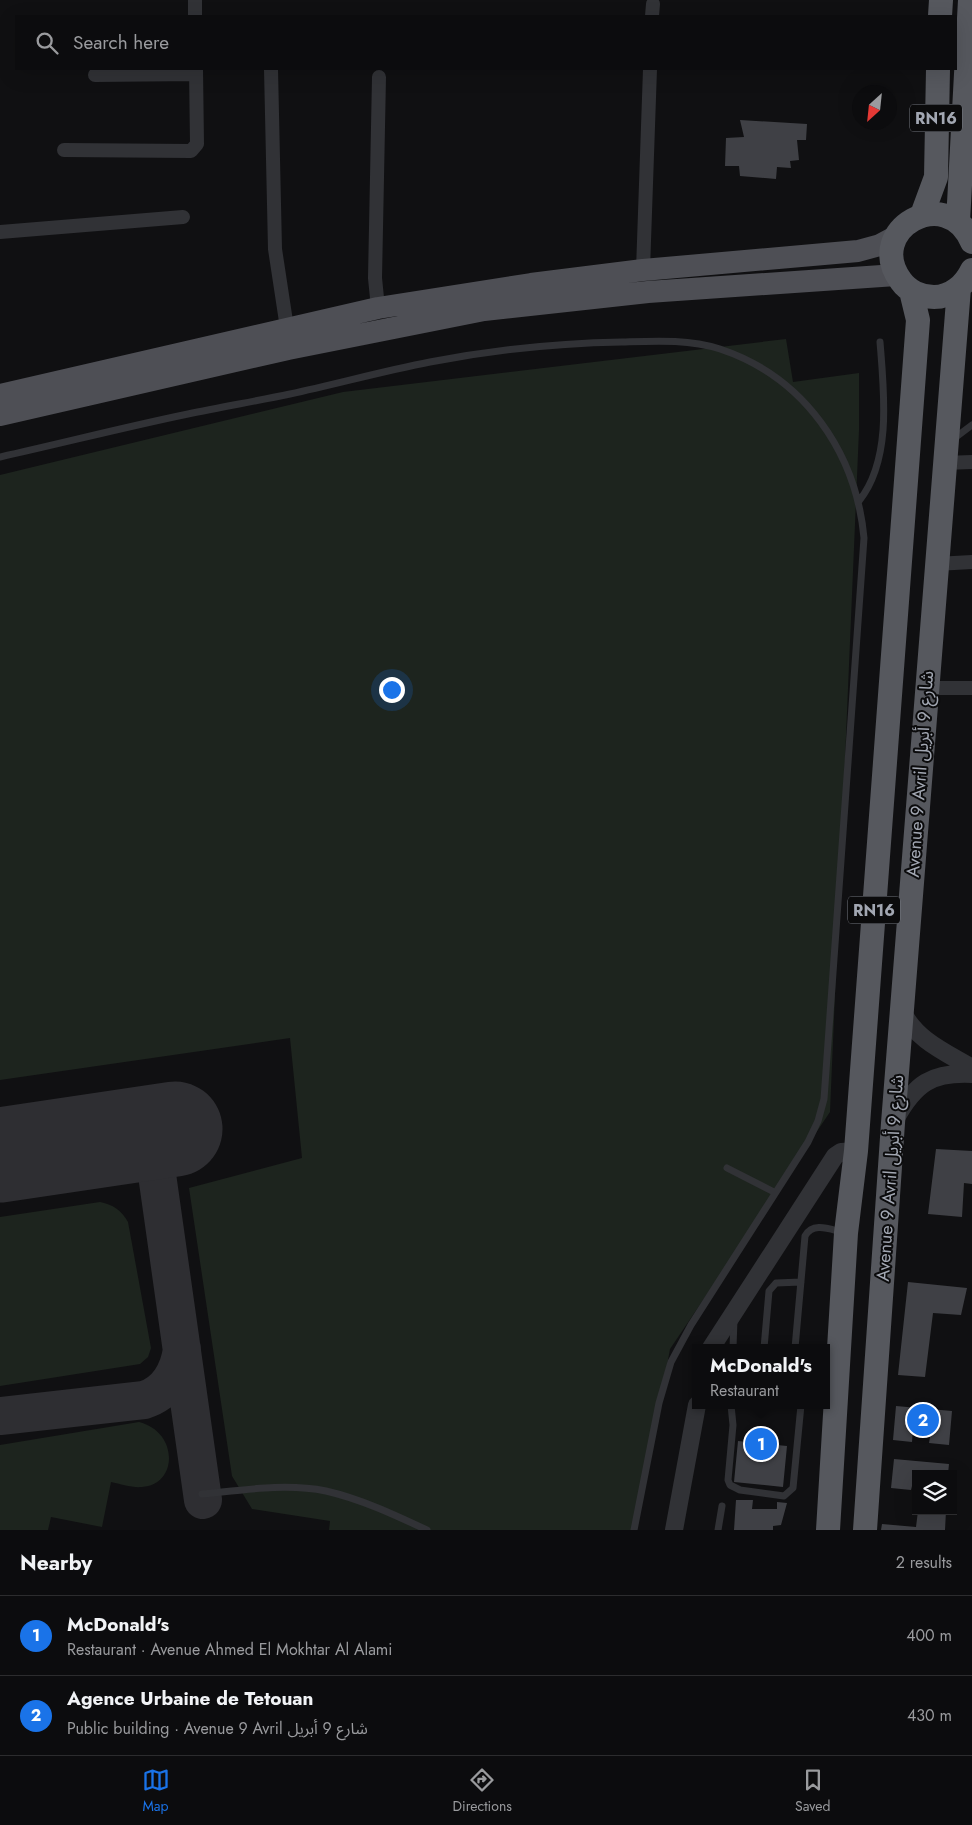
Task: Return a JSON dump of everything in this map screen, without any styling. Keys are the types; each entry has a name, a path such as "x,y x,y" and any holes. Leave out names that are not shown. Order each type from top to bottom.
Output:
{"highway":[{"path":"940,15 941,0"},
{"name":"RN16","path":"938,70 936,177 922,215 935,214 966,229 970,0"},
{"path":"896,237 911,220 922,215"},
{"name":"RN16","path":"896,237 892,249 892,262 904,283 923,296 936,297 948,294 966,279"},
{"name":"Avenue 9 Avril شارع 9 أبريل","path":"865,1530 893,1123 936,564 945,454 966,279"},
{"name":"Avenue 9 Avril شارع 9 أبريل","path":"828,1530 831,1408 846,1233 856,1152 918,320 904,283"}],"main road":[{"path":"0,395 378,308 502,288 643,270 858,251 880,245 896,237"},
{"path":"0,415 322,342 484,310 648,292 904,283"}],"street":[{"path":"195,0 196,15"},
{"path":"271,70 276,248 287,328"},
{"path":"643,270 650,70"},
{"path":"64,150 191,151 197,144 196,71 95,76"},
{"path":"378,308 374,278 379,77"},
{"path":"0,232 183,217"},
{"path":"945,454 972,462"},
{"path":"936,564 972,562"},
{"path":"926,688 972,688"},
{"path":"902,1011 907,1022 924,1039 972,1068"},
{"path":"893,1123 908,1097 926,1081 946,1076 972,1074"},
{"path":"714,1344 835,1156 841,1152 856,1152"},
{"path":"674,1530 695,1409"}],"lane":[{"path":"0,457 430,362 561,345 673,340 697,343 742,358 783,382 802,398 818,416 836,443 852,479 859,501 864,538 826,1084 818,1121 808,1142 774,1192 670,1362 662,1389 634,1530"},
{"path":"859,501 871,484 878,465 884,388 880,342"},
{"path":"945,454 972,425"},
{"path":"727,1168 774,1192"},
{"path":"795,1344 803,1243 808,1230 815,1227 846,1233"},
{"path":"764,1344 769,1290 776,1283 801,1282"},
{"path":"733,1344 734,1311"},
{"path":"731,1409 733,1425 728,1480 730,1485 740,1490 784,1496 790,1493 793,1488 801,1409"},
{"path":"202,1494 276,1488 325,1491 348,1497 427,1530"},
{"path":"718,1530 722,1506"}],"shaded area":[{"path":"786,339 793,382 859,373 859,430 830,1112 670,1349 637,1530 329,1530 330,1521 252,1509 232,1476 189,1188 302,1158 290,1038 0,1080 0,475 343,392"},
{"path":"100,1202 117,1209 128,1222 151,1348 148,1357 140,1364 0,1386 0,1217"},
{"path":"139,1422 152,1428 161,1436 167,1446 169,1458 167,1468 162,1477 154,1484 142,1487 111,1482 102,1527 51,1517 48,1530 0,1530 0,1445"}],"building":[{"path":"740,120 807,124 806,140 797,140 799,160 790,161 791,168 777,167 776,179 740,176 739,166 725,166 726,138 744,137"},
{"path":"936,1149 972,1151 972,1184 964,1183 962,1217 928,1214"},
{"path":"908,1282 967,1288 961,1315 933,1313 925,1377 898,1375"},
{"path":"896,1406 952,1411 949,1445 929,1443 931,1431 913,1429 912,1442 893,1440"},
{"path":"738,1441 787,1446 783,1487 734,1482"},
{"path":"894,1459 949,1464 948,1470 912,1470 911,1490 891,1488"},
{"path":"736,1500 753,1500 752,1509 777,1509 777,1502 787,1503 781,1525 773,1526 773,1530 734,1530"},
{"path":"918,1515 946,1515 945,1530 881,1530 882,1524 916,1527"}],"taxiway":[{"path":"151,1132 203,1500"},
{"path":"0,1416 144,1400 152,1397 165,1387 175,1373 182,1349"}],"runway":[{"path":"0,1155 175,1129"}],"place":[{"name":"Agence Urbaine de Tetouan","path":"923,1420"},
{"name":"McDonald's","path":"761,1444"}]}
